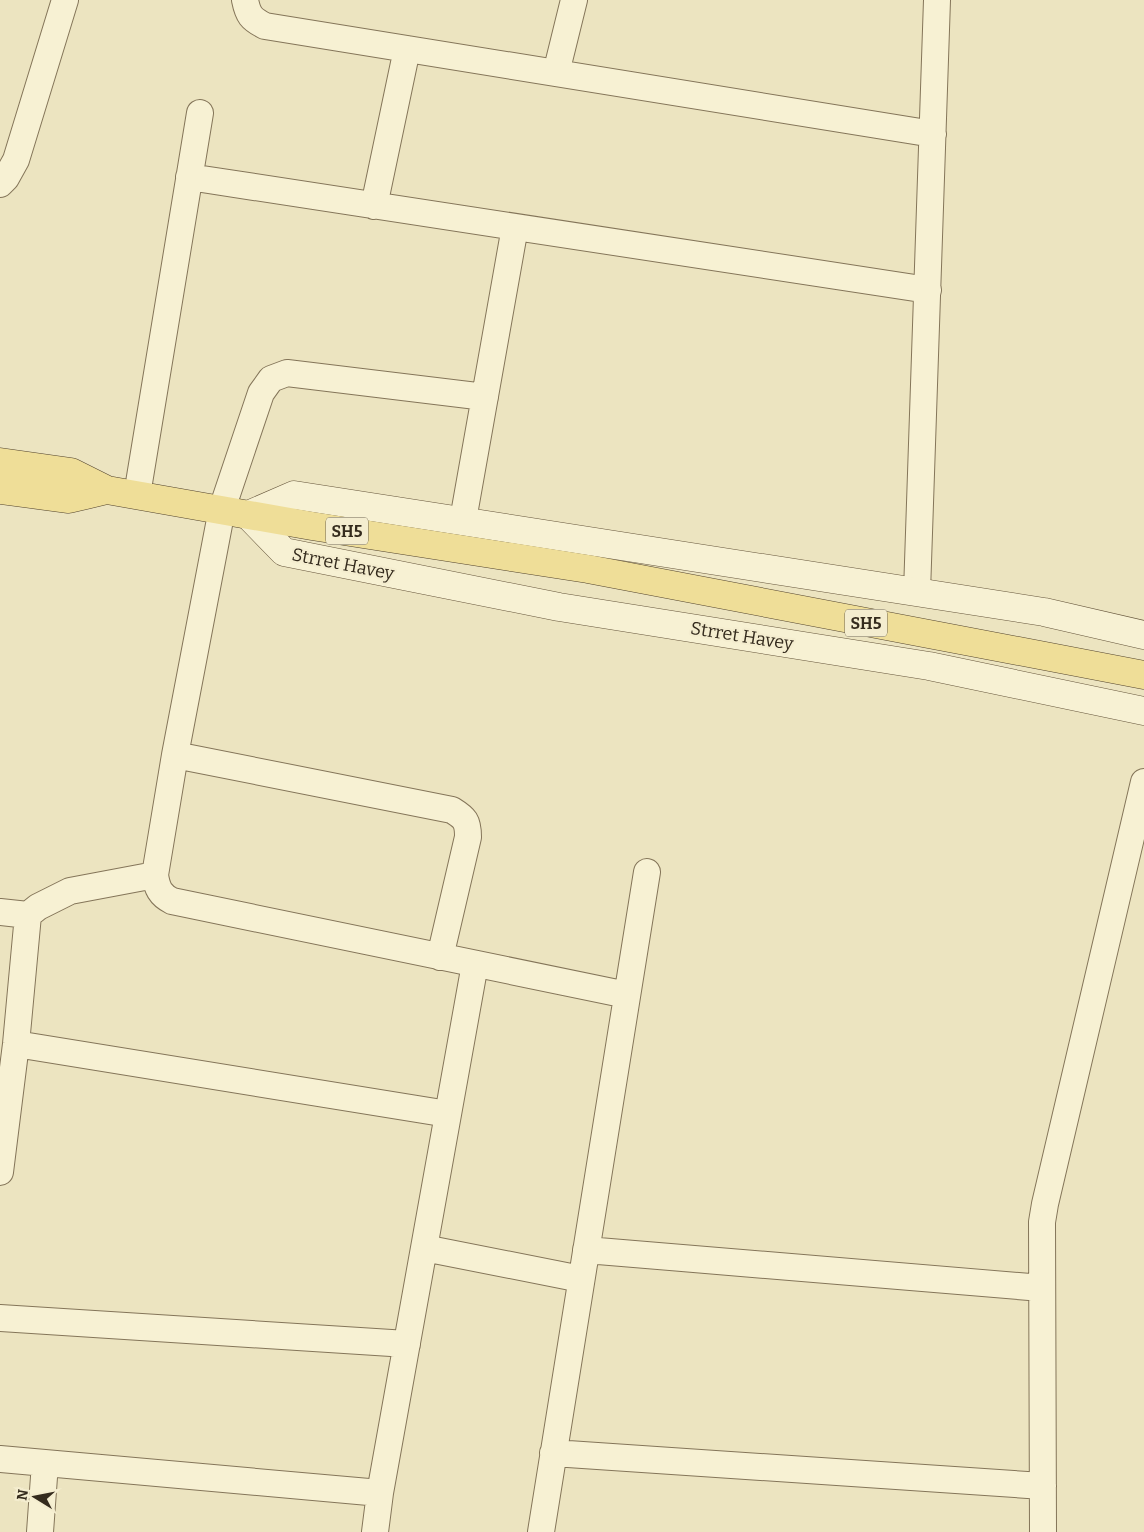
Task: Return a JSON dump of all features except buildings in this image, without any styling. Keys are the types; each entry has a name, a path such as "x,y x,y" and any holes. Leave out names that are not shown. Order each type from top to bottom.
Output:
{"main road":[{"name":"SH5","path":"0,462 71,472 107,490 588,570 1144,675"},
{"name":"SH5","path":"0,490 69,499 107,490"}],"street":[{"path":"0,184 6,178 16,160 65,0"},
{"path":"245,0 248,12 255,21 265,26 933,134"},
{"path":"556,73 574,0"},
{"path":"917,592 937,0"},
{"path":"374,206 407,49"},
{"path":"137,495 200,113"},
{"path":"189,177 928,290"},
{"path":"463,520 515,227"},
{"path":"485,398 286,373 271,379 260,393 222,509 175,755 155,875 157,888 164,897 172,902 627,995"},
{"path":"248,514 294,494 1051,614 1144,635"},
{"name":"Strret Havey","path":"248,514 284,552 559,607 929,666 1144,711"},
{"path":"175,755 452,810 462,817 468,826 468,837 440,957"},
{"path":"1043,1532 1042,1222 1144,782"},
{"path":"541,1532 646,872"},
{"path":"0,912 28,915 70,890 155,875"},
{"path":"0,1172 16,1044 28,915"},
{"path":"375,1532 380,1494 475,964"},
{"path":"16,1044 448,1114"},
{"path":"424,1248 581,1279"},
{"path":"586,1250 1042,1288"},
{"path":"0,1318 407,1344"},
{"path":"554,1453 1043,1486"},
{"path":"0,1459 380,1494"},
{"path":"40,1532 45,1463"}]}
